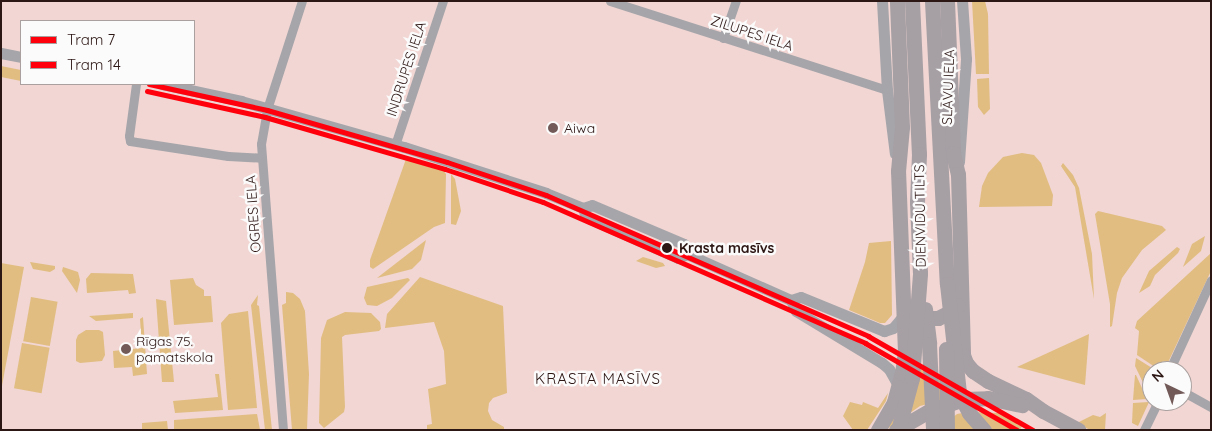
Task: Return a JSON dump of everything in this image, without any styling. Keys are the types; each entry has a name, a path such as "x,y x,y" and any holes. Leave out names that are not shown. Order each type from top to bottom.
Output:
{"highway":[{"path":"878,430 894,402 899,387 904,352 898,171 902,119 897,1"},
{"name":"DIENVIDU TILTS","path":"912,1 919,154 917,202 920,273 929,344 931,430"},
{"name":"DIENVIDU TILTS","path":"932,1 947,284 947,430"},
{"path":"947,1 953,153 958,174 961,339 966,363 988,381 1026,399 1043,411 1078,430"},
{"path":"897,430 912,378 920,273"},
{"path":"902,280 908,307 921,317 932,319 944,316 956,308 961,297"},
{"path":"947,284 959,393 969,413 984,430"},
{"path":"897,430 929,411 964,399 1004,400 1043,411"},
{"path":"931,430 954,413 970,408 1007,409 1024,413 1043,411"}],"street":[{"name":"OGRES IELA","path":"282,430 261,144 268,108 302,1"},
{"name":"INDRUPES IELA","path":"395,145 442,1"},
{"name":"ZILUPES IELA","path":"610,1 886,90"},
{"path":"723,38 736,1"},
{"path":"882,1 886,90 898,171"},
{"name":"SLĀVU IELA","path":"958,174 966,60 962,1"},
{"path":"1,53 20,57"},
{"path":"136,85 129,136 130,141 228,156 262,158"},
{"path":"166,85 268,108 395,145 546,193 583,208 592,205 684,244 687,254 791,300 801,297 884,331 894,328 903,316"},
{"path":"1174,361 1206,300 1211,280"},
{"path":"791,300 796,311 882,363 889,369 899,387"},
{"path":"1192,397 1211,407"},
{"path":"1144,430 1153,411"}],"shaded area":[{"path":"972,1 985,1 988,14 989,74 976,74"},
{"path":"1,66 20,70 20,81 1,77"},
{"path":"989,78 990,109 984,115 978,107 977,79"},
{"path":"1022,153 1034,155 1041,163 1053,195 1052,206 979,207 982,186 988,173 1003,157"},
{"path":"406,159 443,170 446,174 445,223 434,227 373,269 370,267 370,260"},
{"path":"1063,163 1073,175 1079,188 1092,254 1094,299 1075,187 1061,166"},
{"path":"451,174 455,179 461,211 456,225 451,224"},
{"path":"1098,211 1162,226 1166,230 1142,250 1122,278 1117,293 1112,326 1110,327 1110,304 1095,214"},
{"path":"1205,236 1201,251 1183,267 1192,244"},
{"path":"426,240 421,260 412,269 377,278"},
{"path":"891,241 892,315 885,323 880,323 849,310 865,262 869,243"},
{"path":"1177,247 1180,249 1178,253 1155,275 1150,286 1139,293 1149,271"},
{"path":"1211,253 1211,271 1169,361 1146,361 1137,355 1139,331 1135,328 1137,321"},
{"path":"643,257 663,263 665,266 656,268 636,261"},
{"path":"30,262 55,266 55,269 50,272 33,269"},
{"path":"1,263 24,267 1,391"},
{"path":"63,267 78,272 80,280 77,293 62,271"},
{"path":"91,273 133,274 136,293 129,294 128,290 87,293 86,279"},
{"path":"420,277 503,306 507,393 493,398 489,403 488,411 492,420 504,427 504,430 427,430 427,425 432,424 428,389 446,384 444,351 434,322 385,328 387,314"},
{"path":"193,278 196,285 204,290 204,296 211,296 213,322 174,325 170,280"},
{"path":"408,278 410,280 392,298 377,306 367,305 364,298 367,287"},
{"path":"286,292 293,293 300,299 305,311 309,374 307,430 292,430 282,305 286,303"},
{"path":"258,295 257,305 259,306 272,430 265,430 251,305"},
{"path":"31,297 58,302 50,346 23,341"},
{"path":"156,299 166,301 174,382 162,382"},
{"path":"248,311 257,408 228,410 221,323 229,314"},
{"path":"345,312 371,313 380,322 381,329 379,331 342,337 345,407 344,412 324,428 319,423 321,338 327,320"},
{"path":"133,313 133,318 96,321 89,316"},
{"path":"143,317 147,374 133,376 132,367 114,368 113,351 142,348 140,319"},
{"path":"86,330 99,330 103,332 105,355 102,361 80,363 76,361 76,340 78,335"},
{"path":"1089,334 1085,385 1017,367"},
{"path":"22,343 50,348 42,393 14,388"},
{"path":"1136,358 1142,362 1142,380 1135,366"},
{"path":"909,363 965,394 920,406 886,430"},
{"path":"215,374 219,374 223,410 175,413 173,401 218,397"},
{"path":"1136,375 1142,388 1142,399 1133,400"},
{"path":"888,393 886,401 867,430 853,430 843,416 850,402 862,405 863,402 878,408"},
{"path":"1142,402 1142,411 1145,411 1138,426 1132,423 1133,403"},
{"path":"968,412 999,413 1022,426 1020,430 937,430 957,414"},
{"path":"1106,413 1105,430 1090,430 1077,423 1093,415 1100,417"},
{"path":"257,414 260,430 174,430 174,420"},
{"path":"167,421 168,430 142,430 142,423"}],"tram line":[{"name":"7","path":"154,85 267,110 447,162 546,195 868,336 1033,430"},
{"name":"14","path":"147,91 265,117 445,169 543,202 865,343 1017,430"}],"place":[{"name":"Aiwa","path":"553,128"},
{"name":"Krasta masīvs","path":"667,248"},
{"name":"Rīgas 75. pamatskola","path":"126,349"}],"district":[{"name":"KRASTA MASĪVS","path":"598,379"}]}
